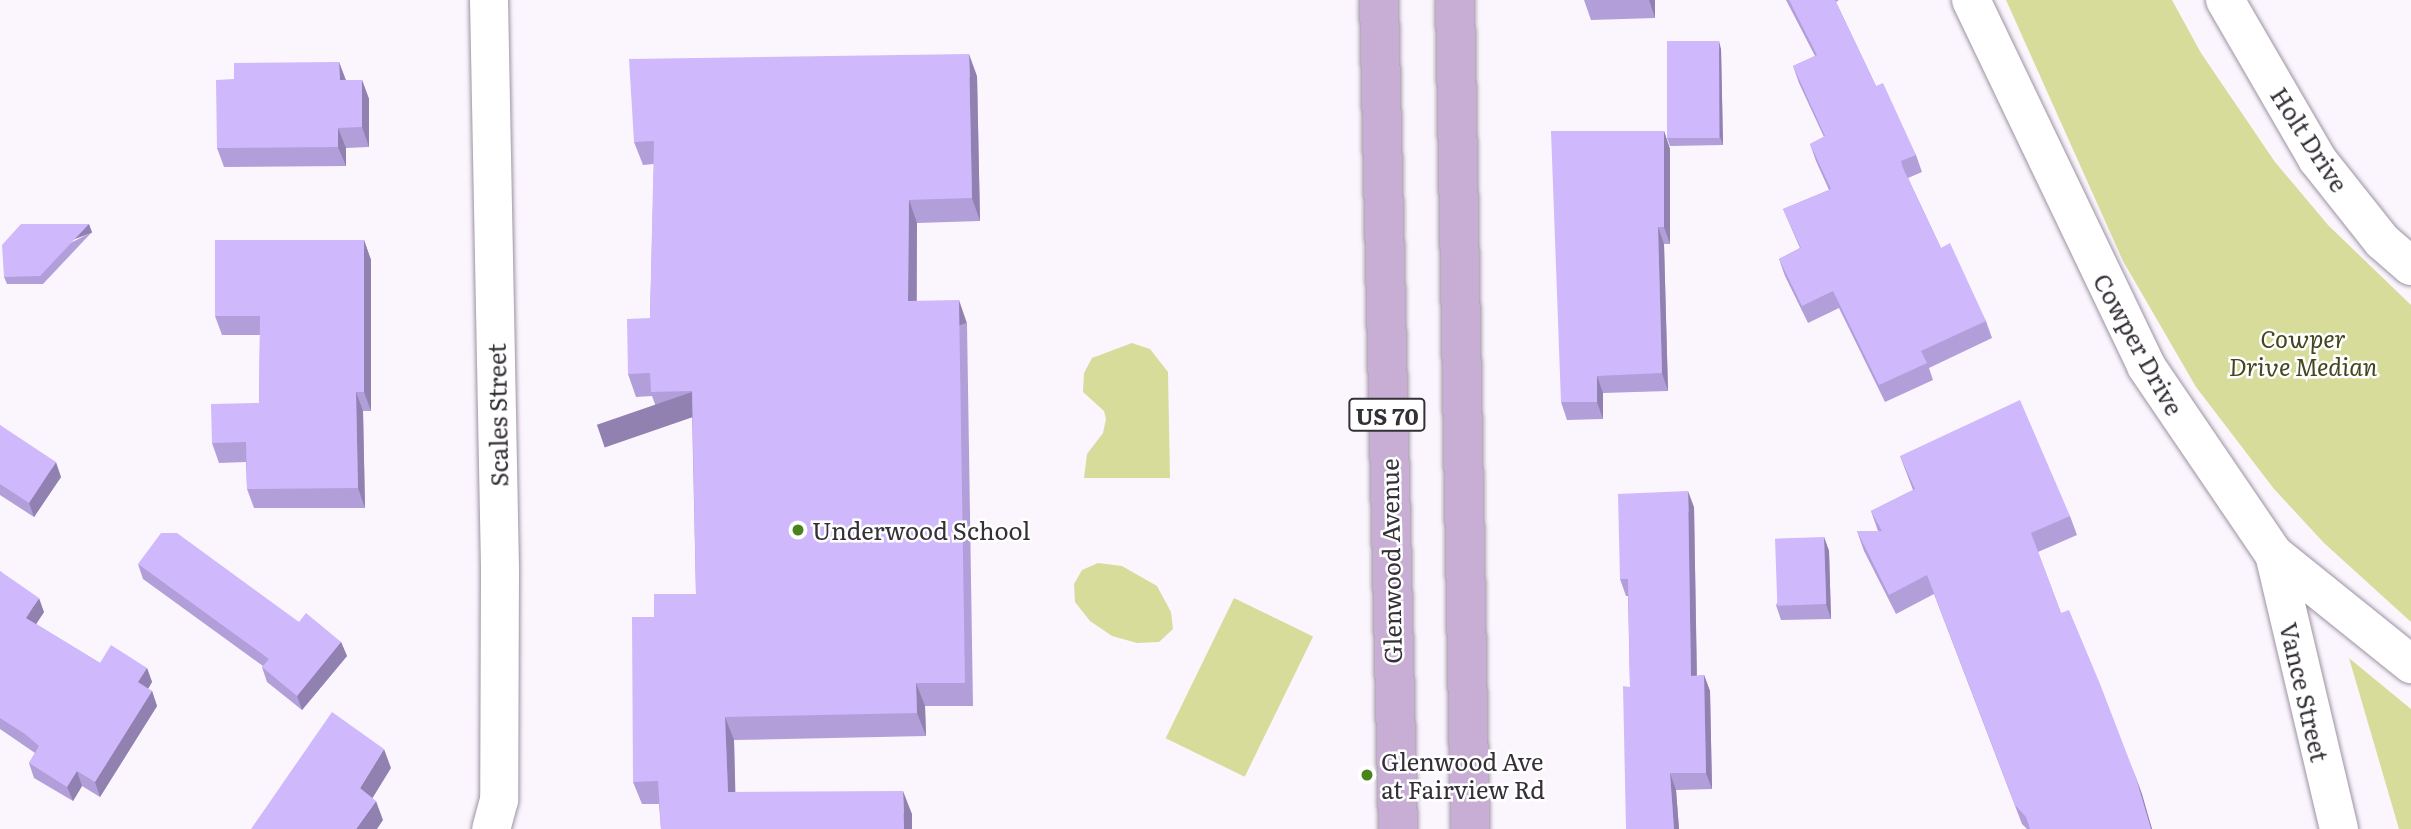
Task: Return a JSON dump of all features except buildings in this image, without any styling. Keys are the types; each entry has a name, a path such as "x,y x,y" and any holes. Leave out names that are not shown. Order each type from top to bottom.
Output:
{"main road":[{"name":"Glenwood Avenue","path":"1379,0 1398,829"},
{"name":"US 70","path":"1455,0 1470,829"}],"street":[{"name":"Scales Street","path":"489,0 500,570 499,800 491,829"},
{"name":"Cowper Drive","path":"1971,0 2146,366 2274,554 2411,664"},
{"name":"Holt Drive","path":"2225,0 2317,159 2382,241 2411,266"},
{"name":"Vance Street","path":"2274,554 2339,829"}],"green space":[{"name":"Cowper Drive Median","path":"2006,0 2172,0 2201,53 2275,162 2328,225 2411,305 2411,622 2324,543 2274,489 2196,387 2123,261"},
{"path":"1132,343 1150,349 1168,372 1170,478 1084,478 1087,454 1103,433 1106,419 1104,411 1083,392 1084,373 1092,358"},
{"path":"1098,563 1122,566 1157,586 1171,612 1173,629 1159,642 1137,643 1112,636 1090,621 1075,602 1074,584 1082,570"},
{"path":"1234,598 1313,637 1245,777 1166,738"},
{"path":"2349,658 2411,709 2411,829 2399,829"}],"place":[{"name":"Underwood School","path":"798,530"},
{"name":"Glenwood Ave at Fairview Rd","path":"1367,775"}]}
